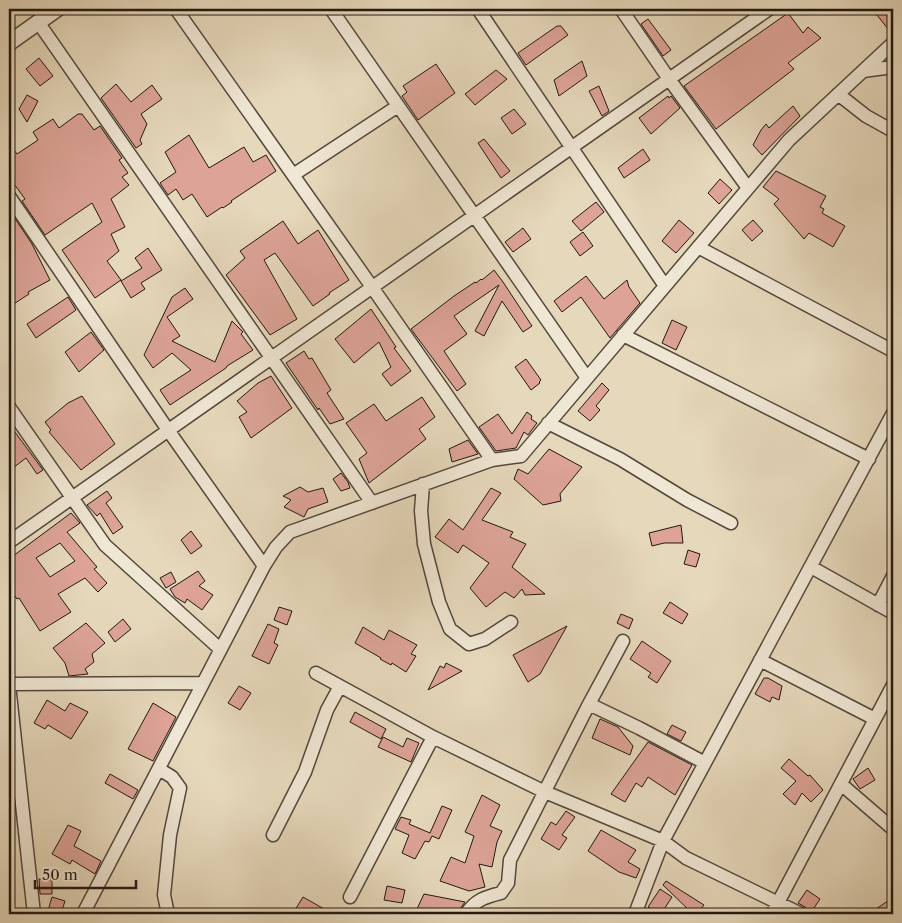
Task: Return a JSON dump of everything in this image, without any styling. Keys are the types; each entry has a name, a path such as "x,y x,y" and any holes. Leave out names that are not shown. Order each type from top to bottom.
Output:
{"street":[{"path":"9,43 58,9"},
{"path":"176,9 492,460"},
{"path":"331,9 587,378"},
{"path":"478,9 665,286"},
{"path":"621,9 748,188"},
{"path":"9,542 767,9"},
{"path":"38,22 372,503"},
{"path":"83,914 220,649 276,546 290,532 492,460 521,456 790,140 893,43"},
{"path":"863,71 893,67"},
{"path":"838,94 866,116 893,131"},
{"path":"293,175 398,106"},
{"path":"9,196 168,430 264,566"},
{"path":"698,247 893,351"},
{"path":"623,335 869,459"},
{"path":"9,407 105,545 220,649"},
{"path":"635,914 663,840 893,413"},
{"path":"548,423 620,459 687,500 731,523"},
{"path":"424,484 421,511 424,544 439,602 450,629 470,644 485,640 511,622"},
{"path":"810,567 893,613"},
{"path":"878,604 893,576"},
{"path":"466,914 472,905 484,897 501,893 508,883 510,860 588,704 623,641"},
{"path":"760,660 875,720"},
{"path":"316,673 433,737 545,792 663,840 686,858 775,909 801,914"},
{"path":"34,914 9,685 203,683"},
{"path":"775,909 893,685"},
{"path":"273,835 305,772 328,710 340,686"},
{"path":"588,704 639,728 705,763"},
{"path":"350,898 433,737"},
{"path":"159,770 172,777 180,788 170,835 164,895 168,914"},
{"path":"841,784 893,829"}],"building":[{"path":"872,9 893,9 893,35"},
{"path":"788,13 803,33 808,27 821,38 788,63 794,69 716,129 684,86"},
{"path":"648,19 671,50 663,56 641,24"},
{"path":"557,26 561,26 568,35 526,65 518,53"},
{"path":"39,58 53,76 40,86 26,69"},
{"path":"582,61 587,76 559,96 554,80"},
{"path":"436,64 455,93 418,120 402,96 407,92 403,86"},
{"path":"496,70 507,79 475,105 465,94"},
{"path":"116,84 131,102 152,85 162,99 141,114 147,124 140,140 142,144 136,148 101,98"},
{"path":"599,86 609,111 602,116 589,91"},
{"path":"27,95 38,101 27,122 19,109"},
{"path":"668,96 669,98 671,96 680,108 651,134 639,118"},
{"path":"793,106 800,116 762,155 753,145 761,130 766,124 769,128"},
{"path":"514,109 526,124 512,134 501,118"},
{"path":"78,114 82,114 94,130 100,126 122,158 119,160 128,173 122,177 129,185 111,199 125,227 111,234 119,251 107,261 121,280 95,298 62,250 102,222 92,203 45,235 22,201 25,199 9,177 9,143 17,154 38,140 33,132 53,119 59,128"},
{"path":"189,135 209,168 244,147 253,162 266,155 276,171 207,217 192,194 183,200 176,189 168,195 160,183 176,172 165,152"},
{"path":"484,139 510,171 501,178 478,143"},
{"path":"643,149 650,160 624,178 618,168"},
{"path":"776,171 826,196 820,207 824,209 822,213 845,226 833,247 809,233 804,239 774,204 779,199 763,187"},
{"path":"720,179 732,190 719,204 708,193"},
{"path":"596,202 604,212 581,231 572,221"},
{"path":"10,211 32,244 50,280 28,292 29,294 9,307"},
{"path":"679,220 694,233 676,253 662,241"},
{"path":"753,220 763,231 752,241 742,230"},
{"path":"283,221 298,244 318,230 349,280 313,306 275,253 264,260 297,319 270,335 226,275 245,258 240,251"},
{"path":"523,228 531,239 513,252 505,242"},
{"path":"583,232 593,246 580,256 570,242"},
{"path":"148,248 162,270 141,283 145,289 131,298 121,281 142,268 135,258"},
{"path":"494,270 532,326 523,332 502,301 484,336 475,331 499,285 454,316 467,334 444,351 466,384 457,391 411,329 454,296 475,282 482,280"},
{"path":"586,276 604,299 627,280 629,287 640,303 610,338 581,297 562,312 554,301"},
{"path":"185,288 193,299 167,317 180,336 172,341 215,362 232,321 243,332 241,334 253,350 170,405 160,390 191,370 172,353 153,368 144,355 172,297"},
{"path":"68,297 76,310 36,338 27,324"},
{"path":"371,309 396,347 394,348 411,371 391,386 382,374 391,367 379,342 354,363 335,339"},
{"path":"672,320 687,327 676,350 662,343"},
{"path":"91,332 104,350 79,372 65,352"},
{"path":"304,351 309,359 312,358 331,390 327,393 344,419 330,424 319,408 318,410 286,363"},
{"path":"526,359 541,380 531,390 515,367"},
{"path":"271,376 292,408 251,438 239,417 247,412 237,401 258,383"},
{"path":"602,383 609,390 596,406 600,410 590,421 578,411"},
{"path":"82,396 115,444 81,470 49,432 51,430 45,422 68,403"},
{"path":"422,397 435,417 419,429 426,439 369,483 359,459 367,453 346,423 374,404 386,421"},
{"path":"527,412 532,416 531,419 537,423 528,435 524,432 516,448 496,451 479,427 498,414 512,434"},
{"path":"9,424 43,470 37,474 26,458 9,471"},
{"path":"468,440 478,454 452,462 449,449"},
{"path":"549,449 582,467 560,494 561,501 543,505 514,479 518,469 528,474"},
{"path":"341,473 350,488 341,491 333,479"},
{"path":"300,487 308,492 323,488 328,502 308,509 304,517 284,507 291,500 283,496"},
{"path":"491,488 501,493 482,520 513,532 510,537 526,544 512,567 545,594 525,595 522,589 514,598 505,592 486,607 470,588 489,563 463,545 458,553 435,537 449,519 463,530"},
{"path":"107,491 112,498 106,503 123,527 113,534 100,513 97,516 87,505"},
{"path":"71,513 80,523 67,532 97,567 94,569 107,583 98,592 85,578 58,594 71,612 40,631 19,598 17,599 9,588 9,559","holes":["60,543 75,561 50,577 36,558"]},
{"path":"681,525 683,543 664,543 652,546 649,533"},
{"path":"191,531 202,546 191,554 181,540"},
{"path":"688,550 700,554 696,567 684,564"},
{"path":"198,571 205,581 199,586 213,595 202,610 187,599 185,603 175,597 170,589"},
{"path":"171,572 176,582 166,588 160,578"},
{"path":"670,602 688,614 682,624 663,613"},
{"path":"279,607 292,611 287,625 274,620"},
{"path":"621,614 633,619 629,629 617,623"},
{"path":"123,619 131,629 115,642 108,632"},
{"path":"86,623 105,643 92,654 94,662 85,669 88,674 69,676 65,663 53,648"},
{"path":"268,624 279,629 274,643 278,645 269,664 252,656"},
{"path":"567,626 540,674 528,682 513,655"},
{"path":"363,627 384,640 389,630 417,645 411,654 416,656 406,672 392,663 391,665 380,659 355,643"},
{"path":"642,641 671,661 657,683 648,677 651,673 630,659"},
{"path":"446,663 462,671 428,690 440,666 444,668"},
{"path":"764,678 768,678 782,686 779,700 772,697 770,702 755,694"},
{"path":"239,686 251,693 240,710 228,703"},
{"path":"47,700 65,711 70,703 88,712 71,739 48,725 45,729 34,723"},
{"path":"153,703 176,717 153,761 128,749"},
{"path":"355,712 386,729 381,739 350,722"},
{"path":"600,719 618,727 633,746 630,755 592,738"},
{"path":"672,725 686,732 681,741 667,734"},
{"path":"383,737 403,747 407,738 419,743 411,762 378,747"},
{"path":"648,742 692,765 675,795 648,777 642,787 636,783 625,802 611,794"},
{"path":"789,759 808,776 810,775 823,790 811,802 802,793 795,805 783,794 796,781 781,768"},
{"path":"868,768 875,780 860,789 853,779"},
{"path":"110,774 138,790 133,799 105,783"},
{"path":"482,795 500,805 490,826 502,831 497,842 492,867 479,864 485,887 469,891 440,881 451,857 465,863 474,836 465,832"},
{"path":"442,806 452,810 439,839 432,836 429,842 425,841 415,859 402,853 409,835 395,829 401,817 411,820 409,824 430,833"},
{"path":"566,811 575,817 562,835 567,838 559,850 541,839 551,822 556,825"},
{"path":"68,825 81,831 74,846 101,861 95,874 72,860 70,864 52,854"},
{"path":"601,830 636,850 628,862 640,869 636,878 619,872 588,851"},
{"path":"39,879 52,880 52,894 40,894"},
{"path":"666,881 704,905 697,914 693,914 663,885"},
{"path":"387,886 405,890 402,903 384,900"},
{"path":"660,889 672,897 661,914 648,907"},
{"path":"807,890 820,899 810,914 805,907 798,903"},
{"path":"424,894 465,902 460,909 417,909"},
{"path":"52,897 65,901 61,914 47,914"},
{"path":"303,897 333,914 303,914 295,910"},
{"path":"889,900 893,906 893,914 869,914"}]}
